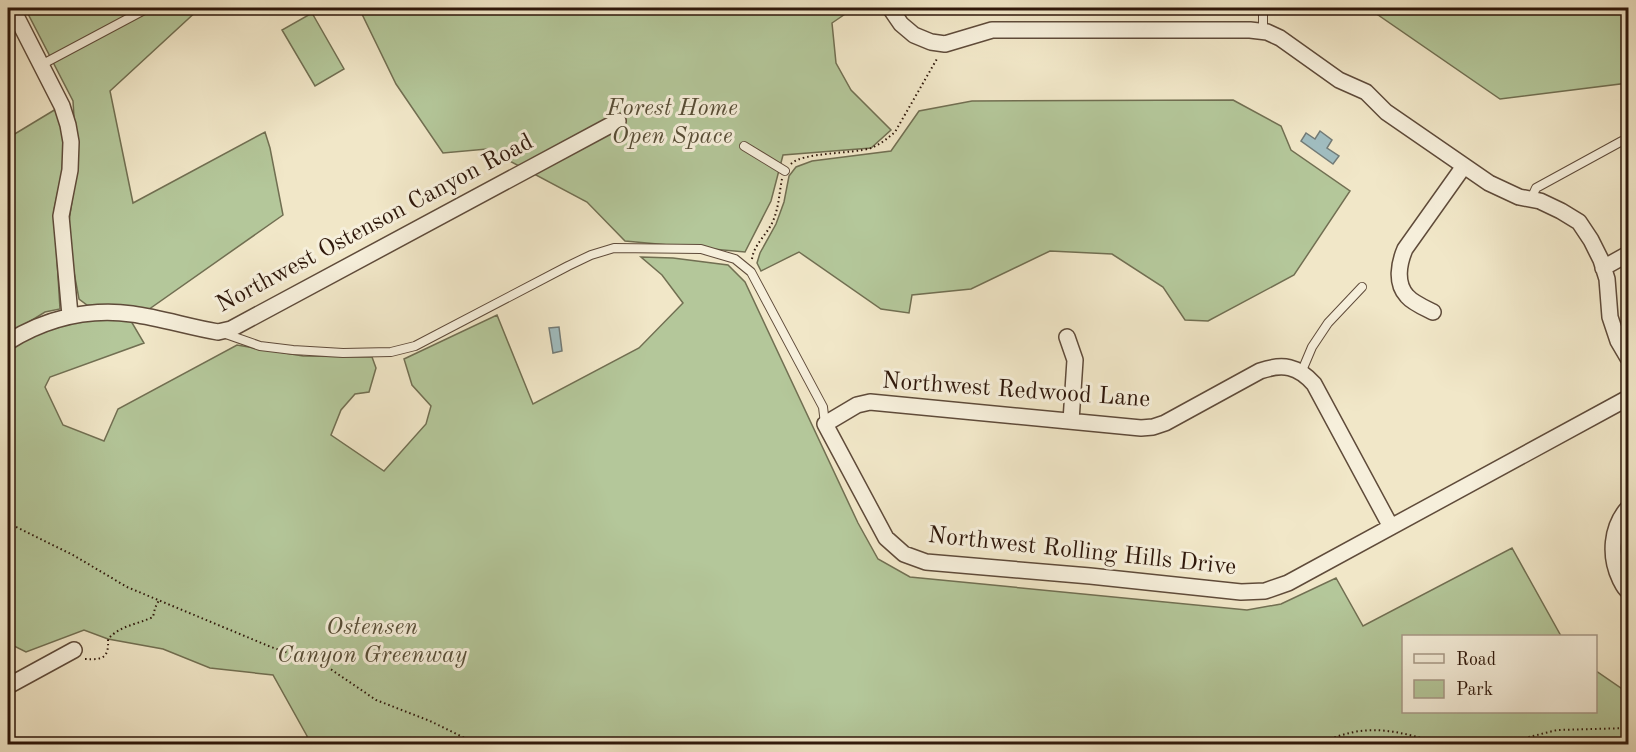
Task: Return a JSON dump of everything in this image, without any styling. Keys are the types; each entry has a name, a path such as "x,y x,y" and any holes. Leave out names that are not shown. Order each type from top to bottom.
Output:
{"street":[{"path":"12,8 62,106 68,125 70,170 61,216 70,315"},
{"path":"890,8 901,24 914,35 931,42 945,44 992,30 1250,30 1263,31 1280,38 1339,80 1366,92 1386,112 1489,183 1519,197 1540,201 1579,222 1591,240 1604,268 1610,317 1618,341 1629,358"},
{"name":"Northwest Ostenson Canyon Road","path":"8,342 42,323 70,315 98,313 131,314 218,332 231,328 618,121"},
{"path":"1433,312 1408,297 1401,286 1400,260 1405,249 1464,166"},
{"path":"1604,268 1629,254"},
{"path":"1067,337 1075,360 1071,421"},
{"name":"Northwest Redwood Lane","path":"825,424 857,405 870,402 1141,428 1153,427 1165,423 1260,371 1284,366 1301,373"},
{"path":"1301,373 1314,384 1391,527"},
{"name":"Northwest Rolling Hills Drive","path":"825,424 886,538 904,554 926,562 1241,592 1265,591 1288,583 1629,398"},
{"path":"1629,508 1621,516 1615,532 1613,551 1616,570 1625,588 1629,591"},
{"path":"8,686 74,650"}],"lane":[{"path":"41,65 148,8"},
{"path":"1263,8 1263,31"},
{"path":"1531,199 1536,188 1622,141"},
{"path":"744,146 785,171"},
{"name":"Northwest Rolling Hills Drive","path":"218,332 260,346 292,350 343,353 392,352 415,346 591,255 614,248 701,249 735,259 751,272 823,407 825,424"},
{"path":"1301,373 1312,347 1328,323 1362,287"}],"path":[{"path":"751,272 753,254 757,244 771,225 778,207 785,171 794,160 871,148 885,141 895,132 945,44"},
{"path":"8,523 73,555 127,587 271,647 326,666 376,700 430,721 477,744"},
{"path":"74,650 83,658 98,660 106,655 108,639 117,629 153,617 159,600"},
{"path":"1471,744 1490,738 1525,738 1557,730 1629,728"},
{"path":"1313,744 1356,732 1374,730 1391,731 1443,744"},
{"path":"1162,744 1239,738 1278,744"}],"green space":[{"path":"25,8 200,8 110,91 133,203 265,132 283,215 145,312 87,305 79,299 67,235 77,167 73,101"},
{"name":"Forest Home Open Space","path":"359,8 854,8 832,23 836,63 851,90 891,130 871,148 783,155 771,201 745,252 625,241 587,202 487,149 443,153 396,84"},
{"path":"1368,8 1628,8 1628,83 1500,99"},
{"path":"312,13 344,69 315,86 282,30"},
{"path":"1233,100 1281,126 1291,150 1350,191 1294,275 1208,321 1185,320 1163,287 1112,254 1050,251 971,289 912,295 909,313 881,309 799,252 761,271 757,263 776,224 784,202 789,176 796,167 812,161 891,151 919,111 972,101"},
{"path":"66,103 62,172 54,210 60,309 45,312 8,335 8,138"},
{"name":"Ostensen Canyon Greenway","path":"641,257 673,258 728,265 745,282 858,523 878,559 910,577 1247,610 1281,604 1336,578 1363,626 1512,548 1560,635 1402,635 1402,713 1597,713 1597,672 1628,693 1628,744 1403,744 1345,739 1332,744 308,744 307,736 273,675 210,668 163,649 108,639 84,630 26,652 8,643 8,345 84,317 131,321 144,343 50,377 45,387 63,425 104,441 118,409 237,345 303,356 372,357 376,368 369,392 355,394 341,410 331,435 384,471 426,424 431,406 412,385 404,359 497,315 533,404 639,348 683,303 662,275"}],"water":[{"path":"1320,131 1332,140 1327,148 1339,156 1333,164 1301,141 1306,133 1315,139"},
{"path":"559,327 562,351 553,353 549,328"}]}
